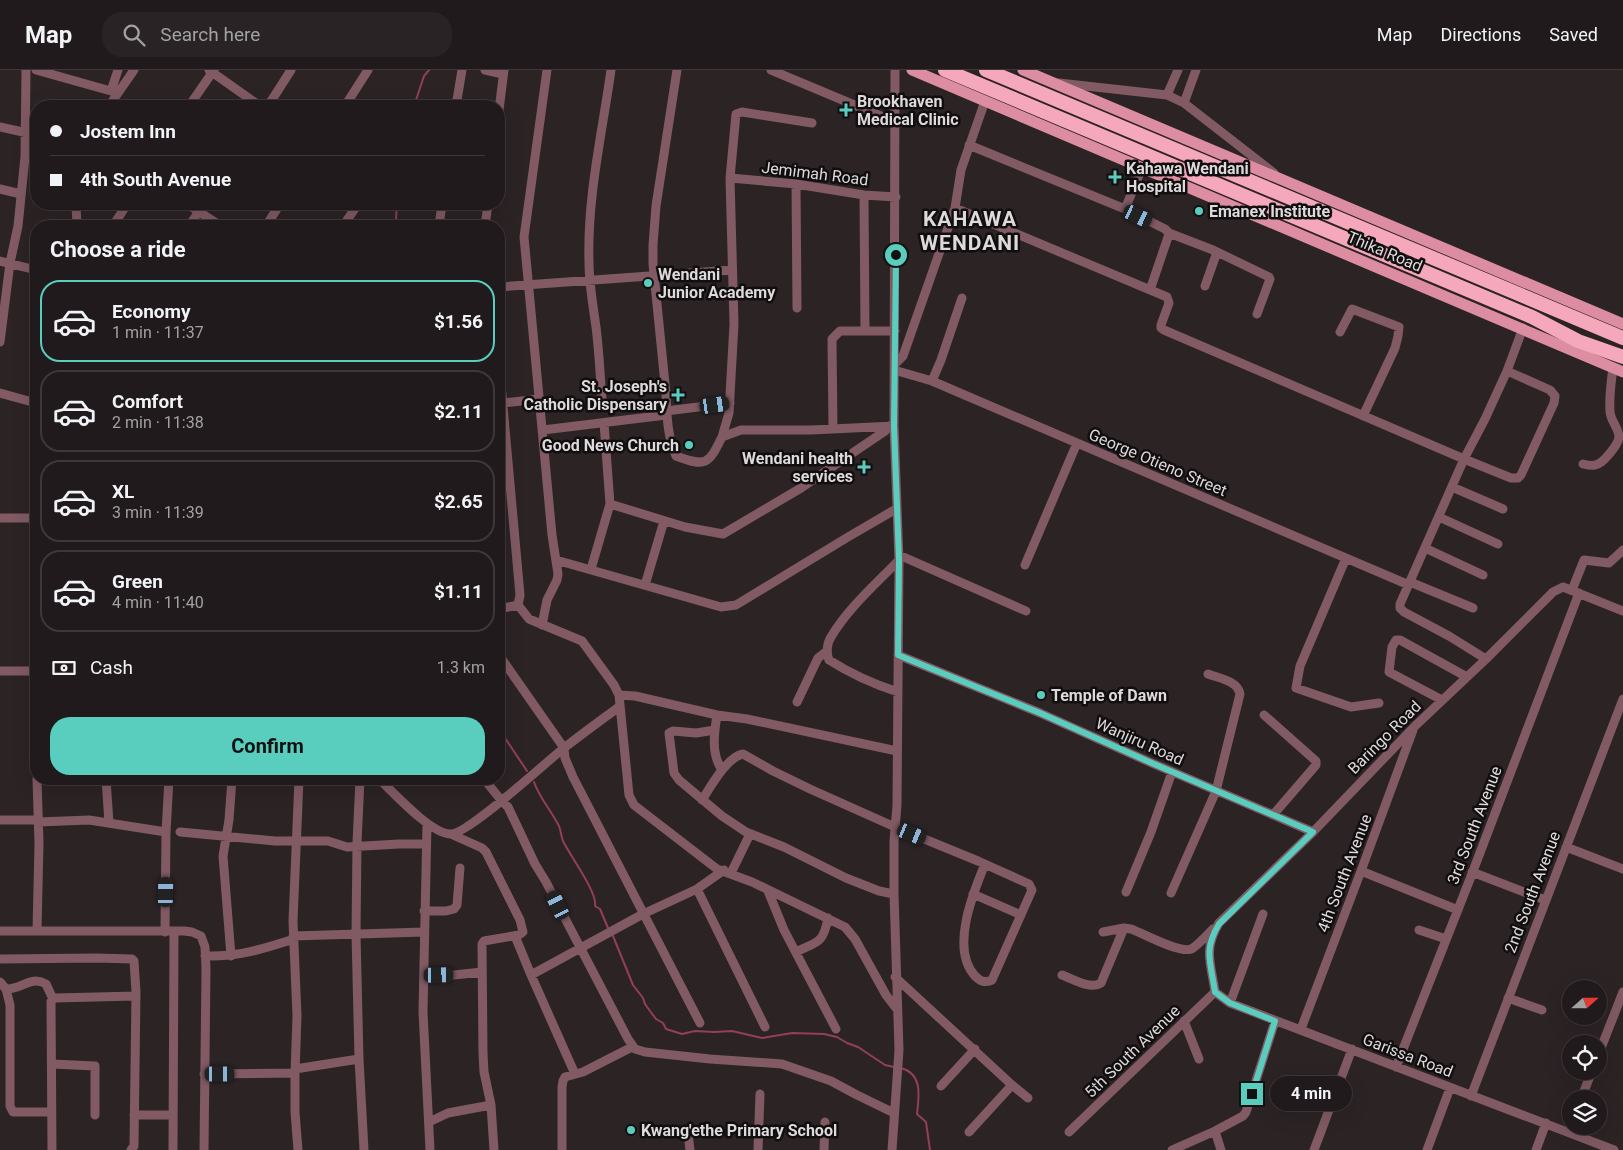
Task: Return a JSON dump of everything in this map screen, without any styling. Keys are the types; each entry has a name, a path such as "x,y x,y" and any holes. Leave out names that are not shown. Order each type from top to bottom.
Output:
{"highway":[{"name":"Thika Road","path":"945,70 1514,310 1578,341 1621,365"},
{"name":"Thika Road","path":"986,70 1623,336"}],"main road":[{"name":"Thika Road","path":"912,70 1523,328 1621,365"},
{"name":"Thika Road","path":"1023,70 1623,324"}],"street":[{"path":"0,342 10,264 18,226 26,133 26,70"},
{"path":"36,70 115,92"},
{"path":"112,100 115,92 118,70"},
{"path":"115,92 134,70"},
{"path":"272,100 291,70"},
{"path":"349,100 368,70"},
{"path":"457,100 462,70"},
{"path":"485,70 504,72 500,100"},
{"path":"542,625 547,600 558,574 552,535 524,227 547,70"},
{"path":"602,399 590,281 589,237 593,181 598,163 611,70"},
{"path":"677,70 656,206 654,245 654,276 666,413 676,456 700,462 711,458 722,437 729,413 734,324 730,178 736,114 738,112 812,123"},
{"path":"771,70 895,122"},
{"path":"892,1150 899,1050 896,1008 894,894 898,751 899,557 892,426 895,331 895,70"},
{"path":"1167,95 1178,70"},
{"path":"1184,103 1196,70"},
{"path":"193,100 212,71 252,100"},
{"path":"1051,82 1167,95 1184,103 1286,182"},
{"path":"894,368 903,356 955,208 961,170 985,101"},
{"path":"0,127 30,134"},
{"path":"969,144 1125,209 1165,229 1169,233 1217,252 1269,277 1270,280 1257,314"},
{"path":"1125,209 1142,168"},
{"name":"Jemimah Road","path":"730,178 796,184 864,195 896,197"},
{"path":"796,184 797,308"},
{"path":"0,189 21,194"},
{"path":"864,195 865,331"},
{"path":"955,208 1167,297 1169,300 1161,325 1161,328 1164,330 1464,459 1511,478 1518,478 1554,403 1555,396 1550,390 1507,370"},
{"path":"203,210 214,220"},
{"path":"1150,290 1169,233"},
{"path":"1205,286 1217,252"},
{"path":"0,261 30,269"},
{"path":"505,286 732,270"},
{"path":"932,381 962,298"},
{"path":"1340,332 1352,309 1398,326 1399,329 1395,348 1363,416"},
{"path":"1486,659 1400,608 1400,604 1464,459 1485,419 1507,370 1523,328"},
{"path":"833,429 832,338 840,331 895,331"},
{"path":"1583,464 1596,466 1599,464 1610,453 1618,440 1618,430 1611,418 1610,394 1621,365"},
{"name":"George Otieno Street","path":"894,368 932,381 1346,558 1473,608"},
{"path":"0,393 30,401"},
{"path":"505,403 539,400"},
{"path":"543,430 604,423 730,403"},
{"path":"591,569 610,504 604,423"},
{"path":"722,437 741,430 892,426"},
{"path":"610,504 685,527 723,534 801,488 892,426"},
{"path":"505,435 520,594 518,605"},
{"path":"1025,565 1078,443"},
{"path":"1452,487 1503,508"},
{"path":"556,560 721,607 736,605 896,509"},
{"path":"1439,517 1498,544"},
{"path":"0,518 30,518"},
{"path":"645,585 664,521"},
{"path":"1424,548 1484,575"},
{"name":"3rd South Avenue","path":"1396,1066 1458,910 1575,592 1584,560 1609,563 1623,550"},
{"path":"899,557 1026,611"},
{"path":"898,692 864,680 844,670 829,660 827,651 830,638 843,621 899,557"},
{"path":"1346,558 1300,666 1296,688 1351,707 1379,703"},
{"name":"Baringo Road","path":"1215,992 1208,955 1212,935 1219,924 1313,832 1414,727 1553,592 1563,587 1575,592"},
{"path":"1575,592 1623,611"},
{"path":"505,608 518,605"},
{"path":"518,605 530,619 582,641 614,684 619,695 631,800 643,812 710,864 845,927 850,932 886,995 896,1008"},
{"path":"1442,700 1389,672 1392,647 1396,640 1400,640 1467,677"},
{"path":"797,702 818,658 827,651"},
{"name":"Wanjiru Road","path":"898,655 1040,713 1313,832"},
{"path":"505,664 564,748 565,758 573,777 700,1023"},
{"path":"0,670 30,671"},
{"path":"1171,894 1216,791 1240,694 1235,684 1208,674"},
{"path":"619,695 635,696 717,715 747,719 898,751"},
{"name":"2nd South Avenue","path":"1471,1096 1623,699"},
{"path":"453,835 472,824 564,748 619,707"},
{"path":"717,715 715,757 722,770"},
{"path":"1264,715 1316,761 1316,765 1273,815"},
{"name":"4th South Avenue","path":"1301,1029 1362,871 1414,727"},
{"path":"715,730 696,733 674,731 669,733 674,773 680,780 722,816 750,834 784,847 871,888 888,894 894,894"},
{"path":"702,800 722,770 737,756 743,754 810,789 985,864 1031,887 1030,896 992,980 987,983 982,982 971,971 964,953 968,908 985,864"},
{"path":"1126,892 1151,832 1172,772"},
{"path":"37,785 37,931"},
{"path":"106,785 109,823"},
{"path":"168,785 166,832 170,932 173,1150"},
{"path":"231,785 227,837 223,856 231,956"},
{"path":"298,1150 295,1071 297,1016 294,937 295,842 299,785"},
{"path":"360,785 356,934 359,1060 364,1150"},
{"path":"385,785 427,824 446,834 453,835 482,848 486,852 520,920 523,932 515,936 484,941 482,944 484,1072 492,1105 494,1150"},
{"path":"489,785 513,815 535,864 632,1047 645,1052 782,1064 831,1081 864,1099 894,1112"},
{"path":"0,820 89,820 166,832"},
{"path":"427,824 423,1036 430,1150"},
{"path":"180,832 295,842 328,841 347,847 380,844 426,844"},
{"path":"531,975 643,914 697,890 728,872 750,834"},
{"path":"1566,846 1623,869"},
{"path":"424,910 446,911 454,909 457,905 460,868"},
{"path":"1362,871 1458,910"},
{"path":"1472,872 1545,900"},
{"path":"697,890 765,1027"},
{"path":"768,891 784,930 836,1029"},
{"path":"973,894 1021,915"},
{"path":"1230,1003 1263,914"},
{"path":"796,952 820,940 825,934 828,918"},
{"path":"1103,932 1124,928 1131,929 1175,948 1185,950 1194,948 1219,924"},
{"path":"1062,975 1090,986 1096,986 1101,983 1124,928"},
{"path":"1419,930 1446,939"},
{"path":"0,931 192,932 201,936 205,946 204,1150"},
{"path":"205,956 231,956 256,951 294,937 424,932"},
{"path":"515,936 575,1074"},
{"path":"0,959 132,959 135,964 136,996 134,1146 131,1150"},
{"path":"424,976 482,972"},
{"path":"896,977 1028,1098"},
{"path":"3,986 14,989 26,983 39,981 46,984 53,999 51,1001 52,1064 50,1112 52,1150"},
{"path":"3,986 10,1005 10,1106 13,1112 50,1112"},
{"name":"Garissa Road","path":"1215,992 1230,1003 1275,1021 1301,1029 1471,1096 1562,1127"},
{"name":"5th South Avenue","path":"1069,1132 1215,992"},
{"path":"1606,1035 1623,992"},
{"path":"53,999 136,996"},
{"path":"1508,998 1542,1010"},
{"path":"1184,1021 1199,1059"},
{"path":"1172,1150 1215,1131 1238,1119 1246,1112 1275,1021"},
{"path":"562,1150 563,1081 565,1077 583,1072 608,1061 632,1047"},
{"path":"941,1086 975,1049"},
{"path":"1314,1150 1352,1049"},
{"path":"204,1074 295,1071 359,1060"},
{"path":"52,1064 95,1066 95,1115"},
{"path":"0,1084 10,1084"},
{"path":"969,1132 1012,1085"},
{"path":"1427,1150 1450,1088"},
{"path":"758,1150 760,1094"},
{"path":"429,1122 448,1113 492,1105"},
{"path":"134,1115 172,1115"},
{"path":"824,1122 824,1150"},
{"path":"1536,1150 1546,1123"},
{"path":"1215,1131 1221,1150"},
{"path":"688,1133 690,1150"},
{"name":"Garissa Road","path":"1583,1135 1614,1150"}],"waterway":[{"path":"416,100 424,76 429,70"},
{"path":"396,220 397,210"},
{"path":"505,738 527,771"},
{"path":"534,782 539,794 559,826 563,841 588,883 595,900 595,906 600,909 608,928"},
{"path":"613,936 633,985 656,1019 663,1023 666,1029 682,1034 695,1031 732,1031 762,1038 792,1033 824,1034 837,1037 858,1047 885,1065 894,1067"},
{"path":"901,1068 908,1071 916,1080 919,1093 917,1114 926,1122 930,1150"}],"place":[{"name":"Brookhaven Medical Clinic","path":"846,110"},
{"name":"Kahawa Wendani Hospital","path":"1115,177"},
{"name":"Emanex Institute","path":"1199,211"},
{"name":"Wendani Junior Academy","path":"648,283"},
{"name":"St. Joseph's Catholic Dispensary","path":"678,395"},
{"name":"Good News Church","path":"689,445"},
{"name":"Wendani health services","path":"864,467"},
{"name":"Temple of Dawn","path":"1041,695"},
{"name":"Kwang'ethe Primary School","path":"631,1130"}],"district":[{"name":"KAHAWA WENDANI","path":"970,231"}],"route":[{"path":"896,255 894,426 899,560 898,655 1040,713 1313,832 1219,924 1212,935 1209,946 1208,955 1215,992 1230,1003 1275,1021 1252,1094"}]}
